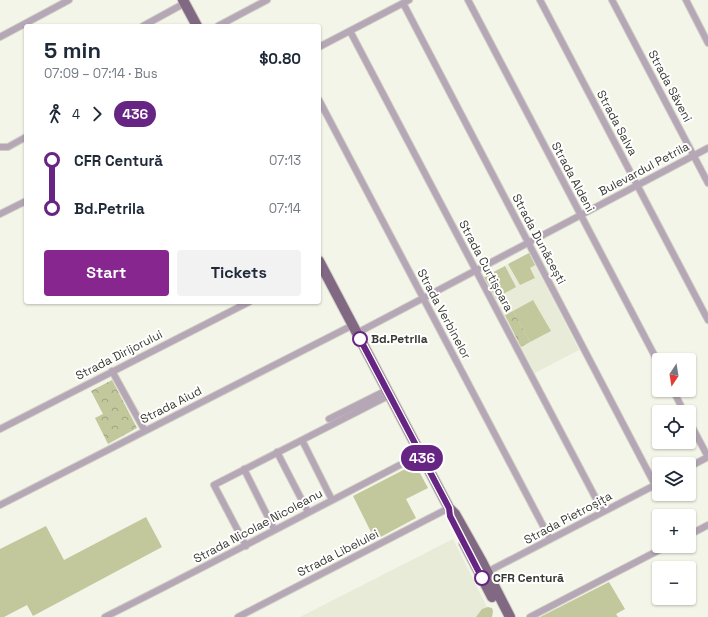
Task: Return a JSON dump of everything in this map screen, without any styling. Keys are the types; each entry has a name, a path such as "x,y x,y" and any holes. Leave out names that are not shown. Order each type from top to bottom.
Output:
{"main road":[{"path":"184,2 196,24"},
{"path":"321,266 449,508 455,514 510,617"},
{"path":"449,508 450,516 502,617"}],"street":[{"path":"25,24 70,0"},
{"path":"222,24 268,0"},
{"name":"Strada Aldeni","path":"468,0 653,353"},
{"name":"Strada Salva","path":"540,0 708,320"},
{"name":"Strada Săveni","path":"612,0 708,183"},
{"path":"686,0 708,43"},
{"path":"321,46 406,1"},
{"name":"Strada Dunăcești","path":"406,1 529,243 652,475"},
{"path":"146,24 184,2"},
{"path":"0,37 24,24"},
{"name":"Strada Curtișoara","path":"350,31 603,512"},
{"name":"Strada Verbinelor","path":"321,104 550,539"},
{"path":"0,148 8,147 24,139"},
{"name":"Bulevardul Petrila","path":"355,329 423,298 476,271 708,148"},
{"path":"0,214 24,202"},
{"name":"Strada Dirijorului","path":"0,428 245,304"},
{"name":"Strada Aiud","path":"0,505 145,431 355,329"},
{"path":"112,371 145,431"},
{"path":"329,419 388,392"},
{"path":"246,546 214,485 302,440 388,392"},
{"path":"696,434 708,457 696,463"},
{"path":"302,440 332,500"},
{"path":"277,452 308,512"},
{"name":"Strada Nicolae Nicoleanu","path":"105,617 246,546 274,529 421,454"},
{"path":"244,469 274,529"},
{"name":"Strada Pietroșița","path":"487,572 652,487"},
{"name":"Strada Libelulei","path":"238,617 449,508"},
{"path":"696,531 708,525"},
{"path":"530,617 653,553"}],"shaded area":[{"path":"529,253 579,350 535,373 484,277"},
{"path":"453,539 492,617 300,617"}],"green space":[{"path":"529,253 535,265 530,268 535,278 520,285 508,264"},
{"path":"505,266 516,287 496,298 484,277"},
{"path":"533,300 551,331 530,342 513,311"},
{"path":"513,311 530,342 521,347 505,315"},
{"path":"112,380 137,428 108,444 95,418 103,414 91,391"},
{"path":"415,464 428,488 406,499 416,518 375,540 353,496"},
{"path":"146,517 162,547 33,616 27,605 4,617 0,617 0,549 46,526 64,560"},
{"path":"609,582 625,609 616,614 618,617 540,617"},
{"path":"488,607 492,608 492,617 476,617 482,609"}],"bus line":[{"name":"436","path":"360,339 449,508 450,516 482,578"}],"place":[{"name":"Bd.Petrila","path":"360,339"},
{"name":"CFR Centură","path":"482,578"}]}
